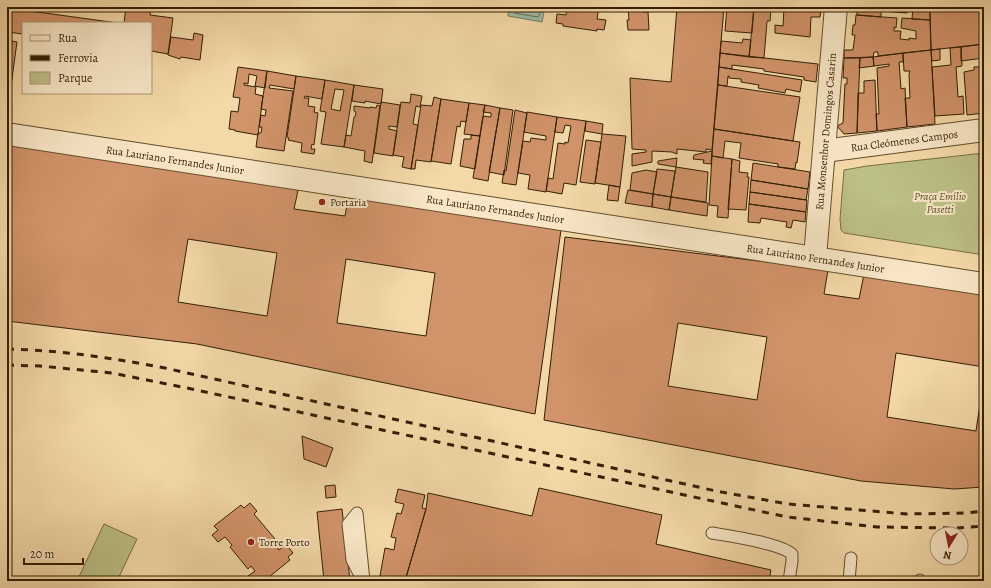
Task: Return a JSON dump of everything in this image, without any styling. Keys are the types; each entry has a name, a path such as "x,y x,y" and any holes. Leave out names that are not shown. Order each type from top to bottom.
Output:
{"street":[{"name":"Rua Monsenhor Domingos Casarin","path":"815,257 836,7"},
{"name":"Rua Cleómenes Campos","path":"824,151 984,130"},
{"name":"Rua Lauriano Fernandes Junior","path":"7,134 984,284"}],"lane":[{"path":"357,514 364,581 352,560 348,524 357,514"},
{"path":"712,533 777,546 790,552 792,554 792,561 789,581"},
{"path":"849,581 851,558"}],"green space":[{"name":"Praça Emílio Pasetti","path":"984,153 984,255 844,233 841,230 840,219 844,170"},
{"path":"104,524 137,539 117,581 77,581"}],"water":[{"path":"509,7 545,7 542,22 508,16"}],"building":[{"path":"7,7 111,22 22,22 22,34 7,32"},
{"path":"126,7 151,7 150,15 173,18 168,54 152,51 152,22 124,22"},
{"path":"562,7 599,7 597,19 606,20 604,30 597,29 597,31 563,26 563,24 556,23 557,14 566,15 567,9"},
{"path":"628,7 643,7 643,12 648,12 649,30 628,30"},
{"path":"677,7 724,7 712,150 706,149 706,152 677,149 677,154 672,152 652,151 652,162 632,166 632,154 646,152 646,150 632,149 630,78 671,82"},
{"path":"727,7 754,7 752,33 725,31"},
{"path":"754,7 769,7 768,10 771,10 770,21 767,21 764,58 749,57"},
{"path":"784,7 821,9 820,17 811,17 810,37 775,33 775,25 783,26"},
{"path":"857,7 908,7 907,13 881,11 881,17 857,15"},
{"path":"913,7 930,7 930,20 912,19"},
{"path":"930,7 984,7 984,44 931,50"},
{"path":"856,15 897,18 896,28 894,27 894,31 901,31 900,39 909,40 909,38 916,39 916,31 901,28 902,18 930,20 931,50 878,56 878,52 874,52 873,57 844,58 844,50 853,50 855,35 852,35"},
{"path":"194,33 203,35 200,60 181,57 180,59 168,55 171,37 193,40"},
{"path":"743,39 751,40 749,57 720,53 721,41 742,43"},
{"path":"7,40 17,42 11,86 7,86"},
{"path":"984,44 984,58 961,61 961,47"},
{"path":"961,47 962,66 956,67 958,97 963,96 964,114 935,116 932,67 951,65 950,48"},
{"path":"940,49 940,60 932,61 931,50"},
{"path":"931,50 935,124 907,127 905,98 910,98 910,71 904,71 903,53"},
{"path":"720,53 818,64 816,82 804,80 804,77 764,71 764,69 732,65 732,69 719,67"},
{"path":"903,53 903,62 899,62 901,89 905,88 907,127 877,131 876,114 879,114 877,68 889,66 889,64 874,66 873,57"},
{"path":"873,57 874,66 859,68 860,58"},
{"path":"844,58 860,58 857,133 844,134 837,126 843,123 845,84 847,84 847,78 843,78"},
{"path":"238,67 267,71 265,88 255,86 257,76 249,74 248,84 244,83 244,85 256,87 255,94 263,96 258,135 229,129 231,111 238,112 240,98 233,97"},
{"path":"719,67 802,80 800,92 786,89 785,93 758,88 759,85 741,82 741,79 729,78 729,76 727,86 718,85"},
{"path":"974,67 981,67 984,69 984,113 967,115 964,72 974,70"},
{"path":"267,71 296,76 294,89 270,85 269,88 293,91 284,151 256,147 258,133 261,133 262,127 259,127 261,115 265,116 266,110 261,109"},
{"path":"296,76 325,80 322,99 305,96 304,98 309,98 308,106 315,107 314,112 318,113 314,145 312,144 311,149 315,149 314,154 301,152 302,143 288,140 289,138 287,137"},
{"path":"325,80 354,85 344,147 321,144 326,112 320,111","holes":["335,89 344,90 340,111 331,109"]},
{"path":"875,80 877,131 857,133 858,93 864,93 864,81"},
{"path":"354,85 383,89 381,104 365,101 365,103 352,101"},
{"path":"718,85 800,97 793,141 714,129"},
{"path":"411,94 422,96 420,107 416,106 413,124 418,125 411,169 402,167 404,157 393,155 401,102 410,103"},
{"path":"434,97 441,99 431,162 416,160 415,169 411,169 421,105 432,106"},
{"path":"441,99 469,103 466,122 461,121 460,127 457,126 451,164 431,161"},
{"path":"381,102 400,105 397,127 389,126 389,129 397,131 393,156 374,153"},
{"path":"469,103 485,105 480,136 464,134"},
{"path":"377,105 380,106 372,163 364,161 365,151 344,147 346,135 351,136 356,112 354,111 354,106 376,108"},
{"path":"485,105 500,108 488,181 473,178 483,116 491,117 491,113 483,112"},
{"path":"500,108 513,110 504,175 489,172"},
{"path":"515,110 527,113 516,185 502,183 504,170 506,171"},
{"path":"527,112 557,117 546,192 528,189 530,175 518,173 523,141 530,142 531,138 546,140 546,136 524,132"},
{"path":"557,117 586,121 576,185 564,183 562,194 546,191 548,178 553,179 558,143 568,143 571,126 565,125 563,133 555,132"},
{"path":"586,121 603,124 602,134 585,131"},
{"path":"714,129 800,142 795,169 778,167 778,164 739,158 741,143 725,141 723,158 712,156"},
{"path":"602,134 626,136 620,187 595,183"},
{"path":"471,135 480,136 475,169 460,166 464,139 471,139"},
{"path":"586,140 601,142 595,184 580,182"},
{"path":"7,142 561,230 535,414 197,344 7,321"},
{"path":"712,151 711,164 703,163 704,160 693,159 694,155"},
{"path":"712,156 732,159 728,218 717,217 718,206 709,205"},
{"path":"677,158 676,167 658,164 658,161"},
{"path":"732,159 740,161 739,172 748,173 747,177 749,177 746,210 728,209"},
{"path":"753,163 810,172 808,189 751,180"},
{"path":"676,167 708,172 706,202 671,197"},
{"path":"657,169 675,171 671,197 653,194"},
{"path":"646,170 657,172 653,194 630,190 632,173"},
{"path":"751,180 808,189 806,200 750,192"},
{"path":"609,185 620,187 618,201 607,200"},
{"name":"Portaria","path":"299,186 349,194 345,216 294,209"},
{"path":"628,190 653,194 652,207 625,203"},
{"path":"750,192 807,200 806,212 749,204"},
{"path":"653,194 671,197 669,210 652,207"},
{"path":"671,197 708,203 707,216 669,210"},
{"path":"749,204 806,212 805,222 793,220 791,228 786,227 787,222 761,218 760,223 748,222"},
{"path":"565,237 984,289 984,487 954,489 861,481 544,420"},
{"path":"188,239 277,253 267,316 178,302"},
{"path":"346,259 435,273 426,336 337,323"},
{"path":"828,270 864,274 859,299 824,294"},
{"path":"678,323 767,337 757,400 668,386"},
{"path":"896,353 984,367 984,377 976,431 887,417"},
{"path":"302,436 333,448 326,467 304,459"},
{"path":"335,485 336,497 326,498 325,486"},
{"path":"539,488 662,515 656,544 771,570 769,581 405,581 426,509 428,493 532,516"},
{"path":"398,489 425,495 422,508 426,509 405,581 388,581 389,579 380,576 385,548 394,550 396,538 391,537 397,513 401,514 404,504 395,502"},
{"name":"Torre Porto","path":"250,503 257,511 254,514 275,539 272,541 279,550 286,544 293,553 288,557 290,560 264,581 252,581 248,576 255,571 251,566 248,569 230,547 232,545 225,537 218,542 212,535 218,530 214,526 241,505 244,508"},
{"path":"342,509 350,581 324,581 317,512"}],"railway":[{"path":"7,349 86,355 165,368 716,491 788,504 907,514 967,513 984,511"},
{"path":"7,365 40,366 112,373 787,517 877,527 957,528 984,526"}],"place":[{"name":"Portaria","path":"322,202"},
{"name":"Torre Porto","path":"251,542"}]}
